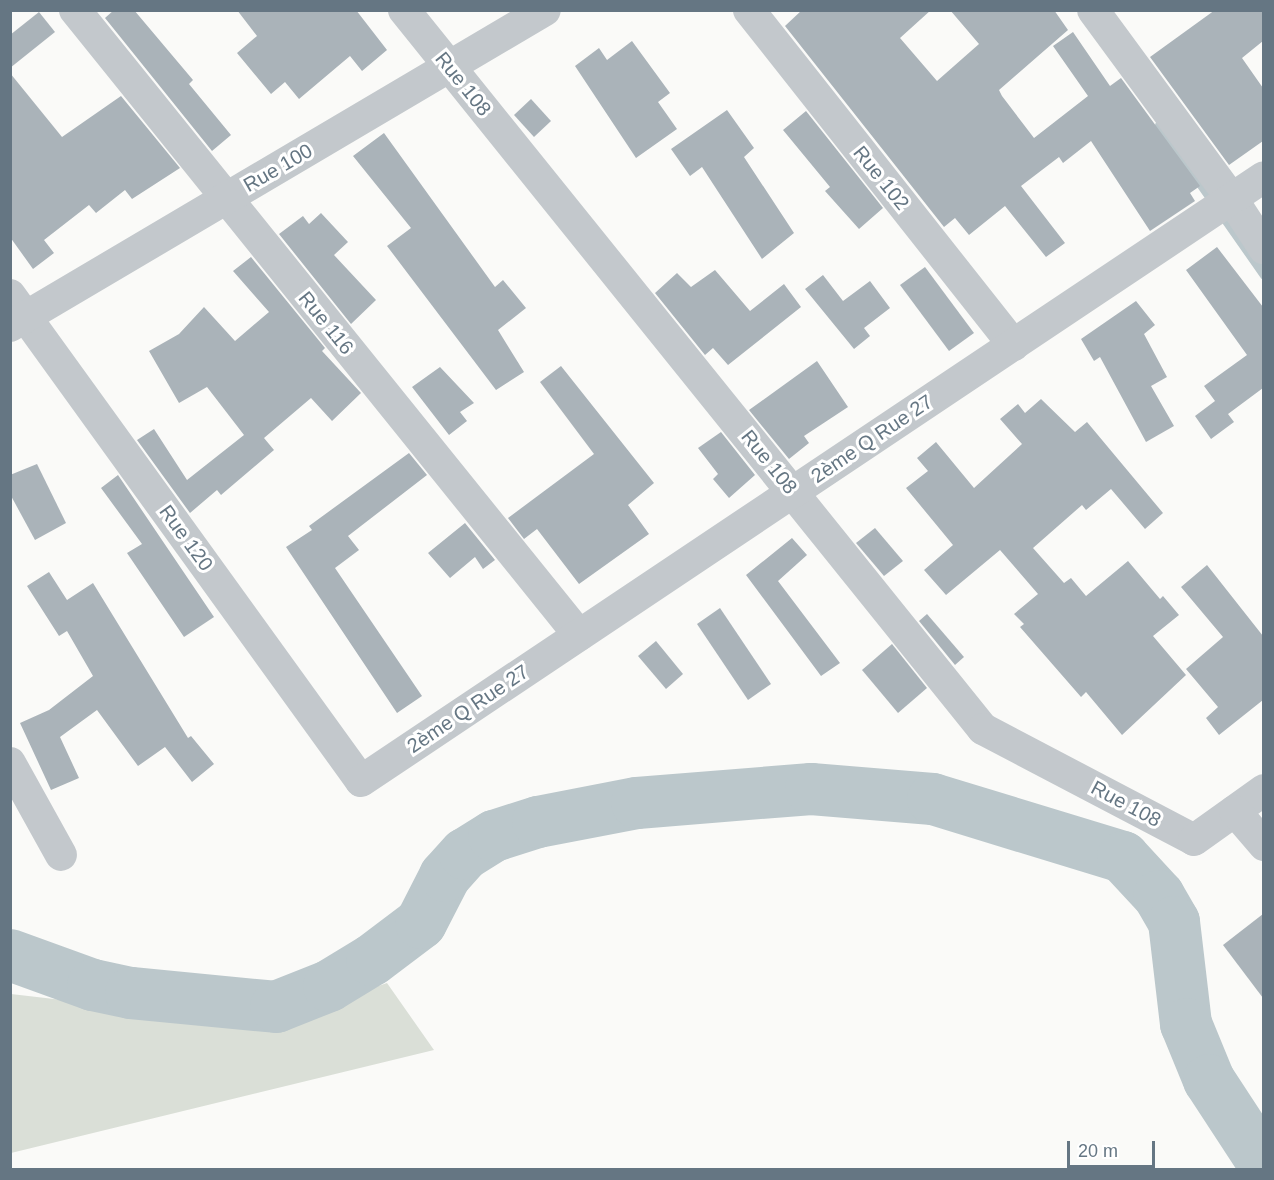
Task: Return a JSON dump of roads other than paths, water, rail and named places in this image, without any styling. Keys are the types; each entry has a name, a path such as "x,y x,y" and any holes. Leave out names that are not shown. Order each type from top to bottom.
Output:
{"street":[{"name":"Rue 116","path":"75,10 225,199 579,635"},
{"name":"Rue 108","path":"404,10 983,729 1194,840 1235,811"},
{"name":"Rue 100","path":"16,313 225,199 545,10"},
{"name":"Rue 102","path":"749,10 1014,345"},
{"path":"1093,10 1232,199 1263,248"},
{"name":"2ème Q Rue 27","path":"361,781 1263,177"},
{"name":"Rue 120","path":"16,313 361,781"},
{"path":"10,763 61,855"},
{"path":"1263,790 1235,811 1263,845"}],"waterway":[{"path":"1159,125 1264,275"},
{"path":"10,955 93,985 131,993 276,1007 329,986 372,960 421,923 445,876 465,854 494,836 538,822 637,803 811,789 933,799 1123,857 1159,896 1174,922 1186,1024 1209,1080 1264,1164"}]}
